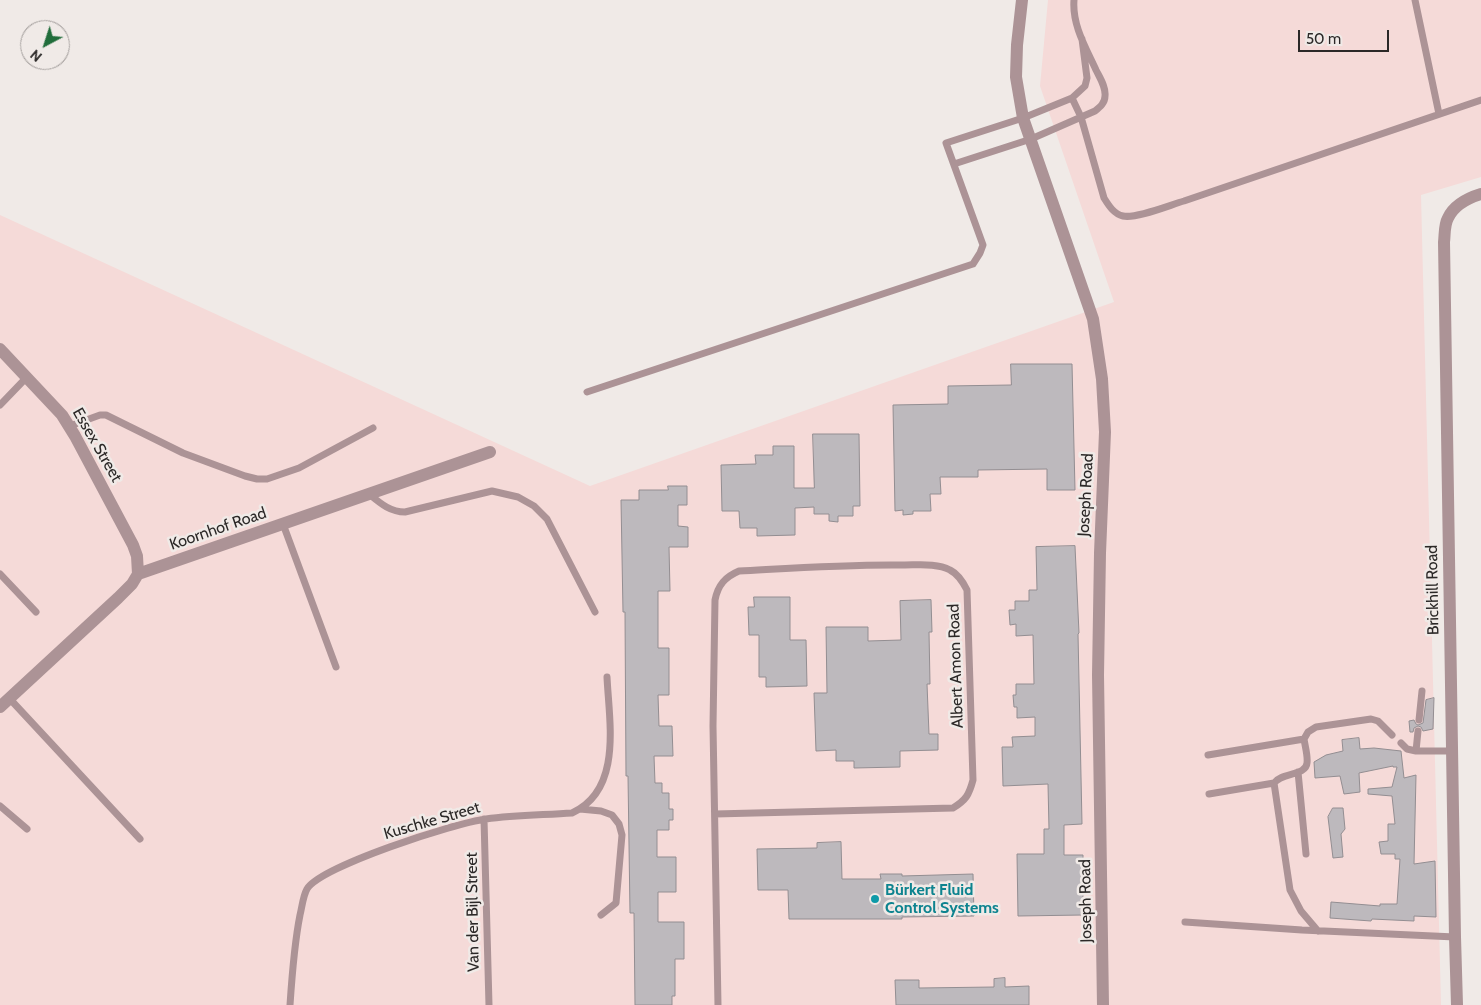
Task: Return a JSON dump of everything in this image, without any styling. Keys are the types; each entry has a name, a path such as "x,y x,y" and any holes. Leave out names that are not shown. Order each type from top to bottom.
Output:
{"street":[{"name":"Joseph Road","path":"1022,0 1016,77 1023,118 1093,319 1102,379 1105,432 1100,553 1098,675 1104,1005"},
{"name":"Brickhill Road","path":"1457,1005 1444,242 1448,218 1459,204 1470,197 1481,194"},
{"name":"Essex Street","path":"2,353 52,403 70,426 133,544 137,556 138,574"},
{"name":"Koornhof Road","path":"138,574 490,452"},
{"path":"4,702 118,598 132,584 138,574"}],"lane":[{"path":"954,164 1030,139 1094,111 1102,105 1105,97 1102,82 1075,19 1074,0"},
{"path":"1415,0 1438,114"},
{"path":"587,392 973,264 983,245 946,143 1023,118 1072,98 1085,86 1087,78 1082,39"},
{"path":"1072,98 1081,117 1104,198 1111,208 1125,217 1136,216 1184,201 1481,100"},
{"path":"0,405 27,377"},
{"path":"70,426 100,415 106,416 183,453 257,479 267,478 299,468 373,428"},
{"path":"369,494 388,509 398,512 492,491 518,497 534,506 547,519 595,612"},
{"path":"283,524 336,667"},
{"name":"Albert Amon Road","path":"715,814 934,809 953,808 962,802 970,792 973,780 967,590 961,579 951,570 937,566 876,565 777,568 739,571 730,575 717,590 715,600 713,726 718,1005"},
{"path":"0,574 36,612"},
{"path":"580,809 599,790 609,764 607,677"},
{"path":"1419,720 1422,691"},
{"path":"4,702 140,839"},
{"path":"1318,931 1301,911 1290,890 1274,783 1277,778 1302,771 1307,762 1304,739 1308,732 1316,727 1371,719 1378,721 1392,735"},
{"path":"1416,751 1418,731"},
{"path":"1208,755 1304,739"},
{"path":"1401,743 1407,749 1416,751 1452,751"},
{"path":"1298,772 1306,854"},
{"path":"1208,794 1274,783"},
{"path":"0,806 27,829"},
{"path":"580,809 601,811 612,815 619,824 622,836 616,903 601,915"},
{"name":"Kuschke Street","path":"290,1005 295,946 302,907 308,887 331,872 396,844 484,819 572,813 580,809"},
{"name":"Van der Bijl Street","path":"484,819 489,1005"},
{"path":"1185,922 1318,931 1455,937"}],"shaded area":[{"path":"1048,0 1481,0 1481,177 1421,195 1441,1005 0,1005 0,215 590,486 1114,302 1040,86"}],"building":[{"path":"1011,364 1072,364 1075,490 1047,490 1047,469 978,470 978,477 940,477 941,494 930,494 931,511 913,511 913,514 903,515 903,510 895,511 893,405 948,404 948,386 1011,385"},
{"path":"813,434 859,434 860,506 853,506 853,516 838,516 838,522 829,521 829,514 814,514 814,507 795,508 795,535 757,536 757,528 740,528 739,511 722,511 721,465 756,464 755,455 773,455 773,446 794,446 794,488 814,488"},
{"path":"668,486 687,486 687,505 678,505 678,526 688,527 688,547 669,547 670,591 658,591 658,648 669,648 669,695 658,695 659,726 672,726 673,756 654,756 655,783 662,783 662,793 669,793 669,809 673,809 673,820 669,820 669,830 657,830 657,857 676,857 676,892 658,892 658,922 684,922 684,959 675,959 675,996 672,996 672,1005 635,1005 634,913 630,913 628,776 626,776 625,612 623,612 621,500 639,500 639,490 668,490"},
{"path":"1075,546 1079,633 1082,824 1064,825 1064,855 1083,855 1083,915 1018,916 1017,854 1044,854 1044,829 1049,829 1048,784 1003,786 1002,747 1013,747 1012,737 1035,736 1035,717 1017,718 1017,707 1014,707 1013,695 1016,695 1016,684 1034,684 1033,635 1016,636 1016,624 1010,625 1009,610 1015,610 1015,601 1029,601 1029,590 1037,590 1036,547"},
{"path":"754,597 790,597 790,640 806,640 807,686 766,687 766,677 759,677 759,635 749,635 748,607 754,607"},
{"path":"931,600 932,632 929,632 930,684 927,684 929,734 938,734 938,750 900,751 900,767 854,768 854,761 836,761 836,750 816,751 814,693 827,693 826,627 868,627 868,641 901,640 900,601"},
{"path":"1434,698 1433,729 1423,731 1418,726 1414,728 1413,732 1410,732 1409,721 1414,720 1418,725 1423,723 1426,700"},
{"path":"1359,738 1360,749 1374,748 1401,751 1404,778 1416,775 1414,864 1435,861 1436,917 1414,916 1414,921 1372,919 1371,921 1330,918 1331,902 1380,906 1380,904 1397,904 1400,859 1395,859 1395,854 1381,854 1379,842 1388,841 1388,824 1395,824 1392,796 1368,794 1368,789 1392,787 1397,767 1393,766 1359,773 1360,792 1344,794 1340,776 1315,778 1314,762 1326,755 1343,751 1342,740"},
{"path":"1333,808 1343,808 1345,829 1341,834 1343,857 1333,858 1328,817"},
{"path":"841,842 842,879 881,879 880,874 902,874 902,876 973,874 974,916 902,917 902,919 789,919 788,890 758,890 757,849 817,848 817,843"},
{"path":"1005,978 1005,987 1029,986 1029,1005 896,1005 895,980 919,980 919,988 994,987 994,979"}],"place":[{"name":"Bürkert Fluid Control Systems","path":"875,899"}]}
